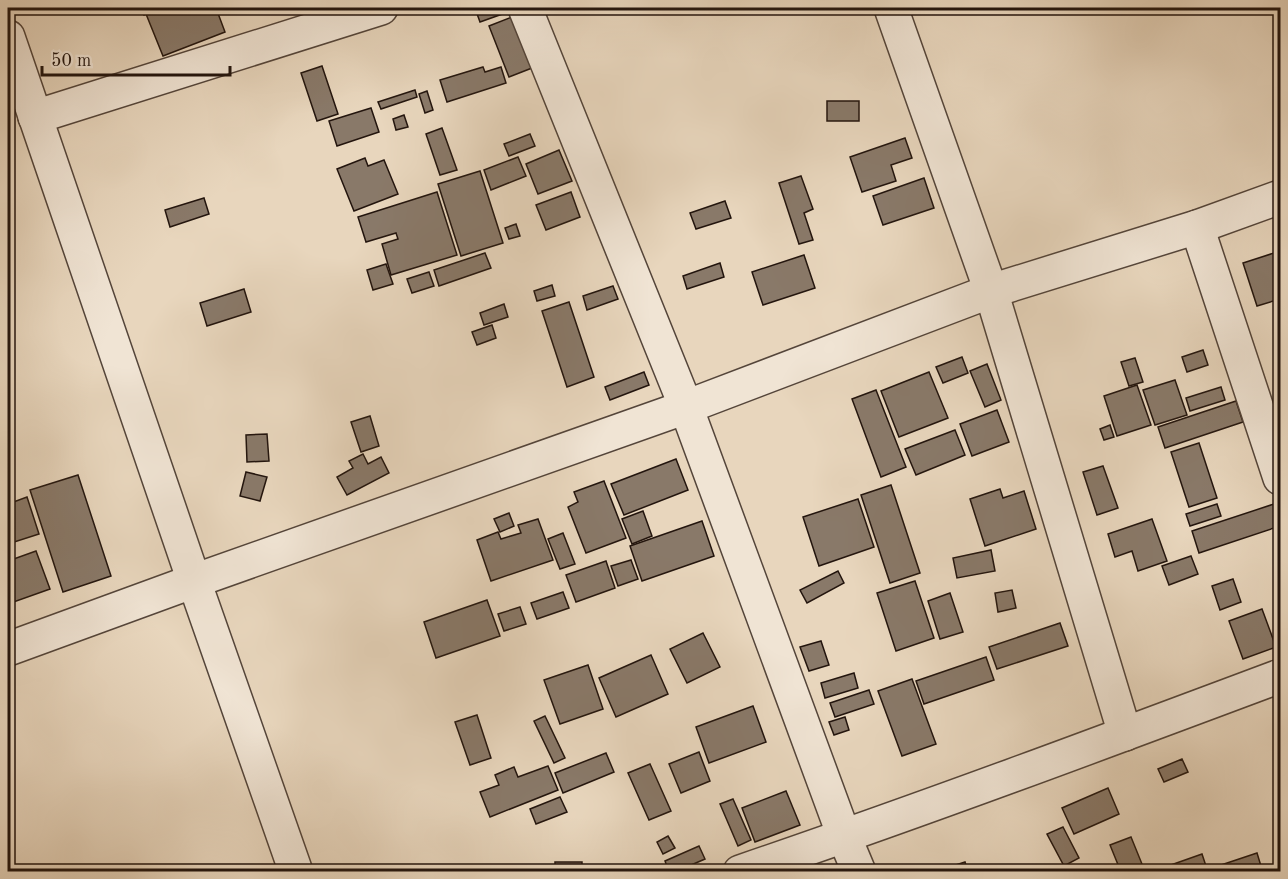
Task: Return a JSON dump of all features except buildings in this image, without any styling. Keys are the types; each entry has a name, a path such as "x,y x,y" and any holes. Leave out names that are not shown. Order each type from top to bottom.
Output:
{"street":[{"path":"35,117 381,8"},
{"path":"525,8 686,407 858,872"},
{"path":"891,8 991,291 1125,734"},
{"path":"8,37 296,872"},
{"path":"8,648 686,407 991,291 1197,227 1281,197"},
{"path":"1197,227 1281,478"},
{"path":"740,872 1281,676"}]}
